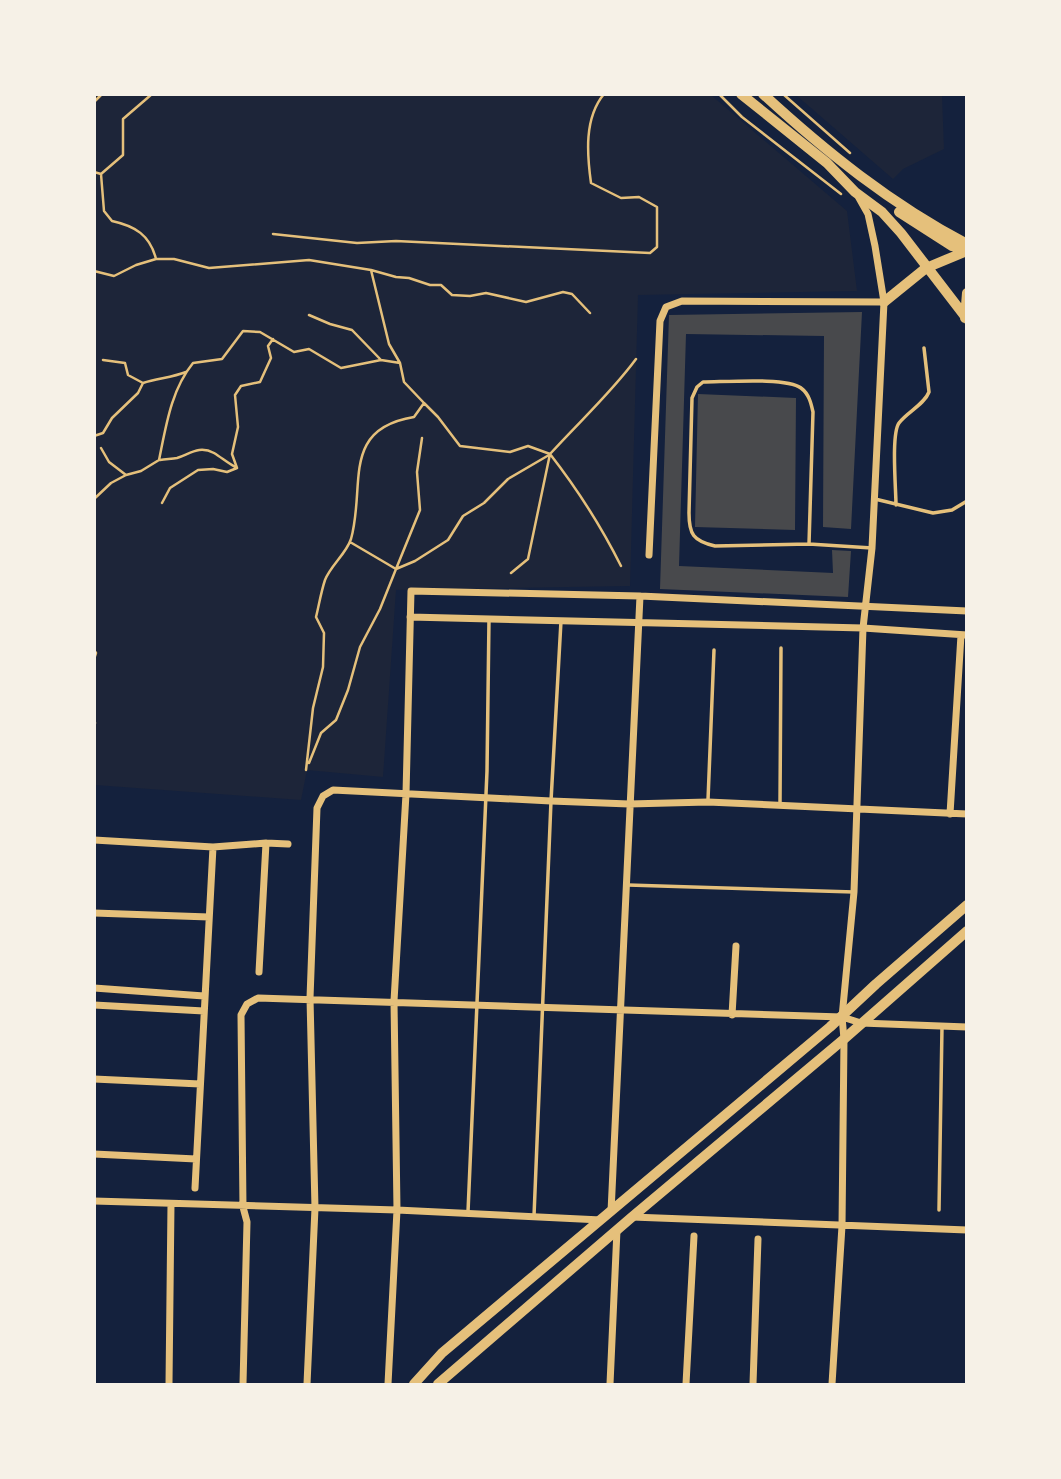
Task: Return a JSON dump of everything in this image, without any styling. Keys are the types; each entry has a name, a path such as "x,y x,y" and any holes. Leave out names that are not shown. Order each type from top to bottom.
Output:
{"main road":[{"path":"741,94 827,163 895,226 966,318"},
{"path":"763,94 881,192 967,248"},
{"path":"827,163 843,171 932,234 952,246 967,248"},
{"path":"884,302 926,268 967,248"},
{"path":"966,318 967,293"},
{"path":"414,1384 442,1353 842,1017 967,905"},
{"path":"438,1384 964,937"}],"street":[{"path":"832,1384 842,1226 842,1017 854,892 863,628 872,548 884,302 876,246 867,214 851,188"},
{"path":"649,555 660,321 666,307 682,301 884,302"},
{"path":"388,1384 397,1210 394,1002 406,794 411,591 640,596 967,611"},
{"path":"94,1202 606,1216 622,1010 640,596"},
{"path":"410,617 863,628 964,635 950,814"},
{"path":"307,1384 315,1208 310,998 317,808 323,796 333,790 629,804 708,802 967,814"},
{"path":"94,841 213,846 288,844"},
{"path":"259,972 266,843"},
{"path":"195,1188 213,846"},
{"path":"94,913 209,917"},
{"path":"732,1015 736,946"},
{"path":"94,988 204,996"},
{"path":"243,1384 247,1222 243,1207 241,1015 247,1004 258,998 842,1017 861,1023 967,1027"},
{"path":"94,1005 204,1011"},
{"path":"94,1079 200,1084"},
{"path":"94,1154 196,1159"},
{"path":"169,1384 171,1204"},
{"path":"632,1217 967,1230"},
{"path":"610,1384 617,1230"},
{"path":"686,1384 694,1236"},
{"path":"753,1384 758,1239"}],"lane":[{"path":"896,505 895,430 903,418 927,397 929,384 924,348"},
{"path":"809,544 813,412 810,399 802,389 789,382 703,382 696,387 692,398 689,528 694,537 702,543 715,545 809,544 872,548"},
{"path":"873,498 933,513 952,510 967,500"},
{"path":"468,1214 486,798 489,619"},
{"path":"534,1216 561,621"},
{"path":"780,806 781,648"},
{"path":"708,802 714,650"},
{"path":"626,885 854,892"},
{"path":"939,1210 943,1026"}],"path":[{"path":"94,102 102,94"},
{"path":"101,174 123,155 122,119 152,94"},
{"path":"273,234 357,243 396,241 650,253 657,247 657,207 639,197 621,198 591,183 586,148 592,120 604,94"},
{"path":"719,94 742,117 849,201"},
{"path":"783,94 852,154"},
{"path":"94,172 101,174"},
{"path":"101,174 104,211 112,221 132,225 153,248 156,260"},
{"path":"94,271 114,276 136,265 174,259 209,268 309,260 441,285 452,295 486,293 526,302 563,292 572,294 590,313"},
{"path":"371,270 389,344 400,363 404,382 438,417 460,446 510,452 528,446 550,454 577,489 607,536 621,566"},
{"path":"309,315 352,330 381,360"},
{"path":"159,460 169,410 186,372 193,363 222,359 243,331 260,332 294,352 309,349 341,368 381,360 400,363"},
{"path":"237,468 232,454 238,427 234,396 241,386 260,382 271,358 268,346 273,339"},
{"path":"103,359 125,363 128,375 143,383"},
{"path":"396,569 415,561 449,540 463,516 484,503 508,479 550,454 617,385 636,359"},
{"path":"94,436 103,433 113,418 138,393 143,383 186,372"},
{"path":"422,438 417,472 420,510 380,609 360,647 336,720 321,733 306,770 313,708 323,667 324,633 316,617 326,580 350,542 363,448 373,435 397,420 414,417 424,403"},
{"path":"102,448 109,463 126,475"},
{"path":"94,499 111,483 126,475 141,471 159,460 179,458 190,451 204,450 237,468"},
{"path":"512,573 528,559 550,454"},
{"path":"162,503 170,488 198,470 227,472 237,468"},
{"path":"350,542 396,569"},
{"path":"94,650 94,659"}],"shaded area":[{"path":"94,95 711,95 847,211 857,291 638,295 630,586 396,590 383,777 307,770 301,800 95,785"},
{"path":"796,95 942,95 944,149 903,169 893,179"}],"building":[{"path":"862,312 851,529 823,527 824,336 686,334 679,566 833,573 832,550 851,551 848,597 660,589 669,315"},
{"path":"698,394 796,398 795,530 695,527"}]}
